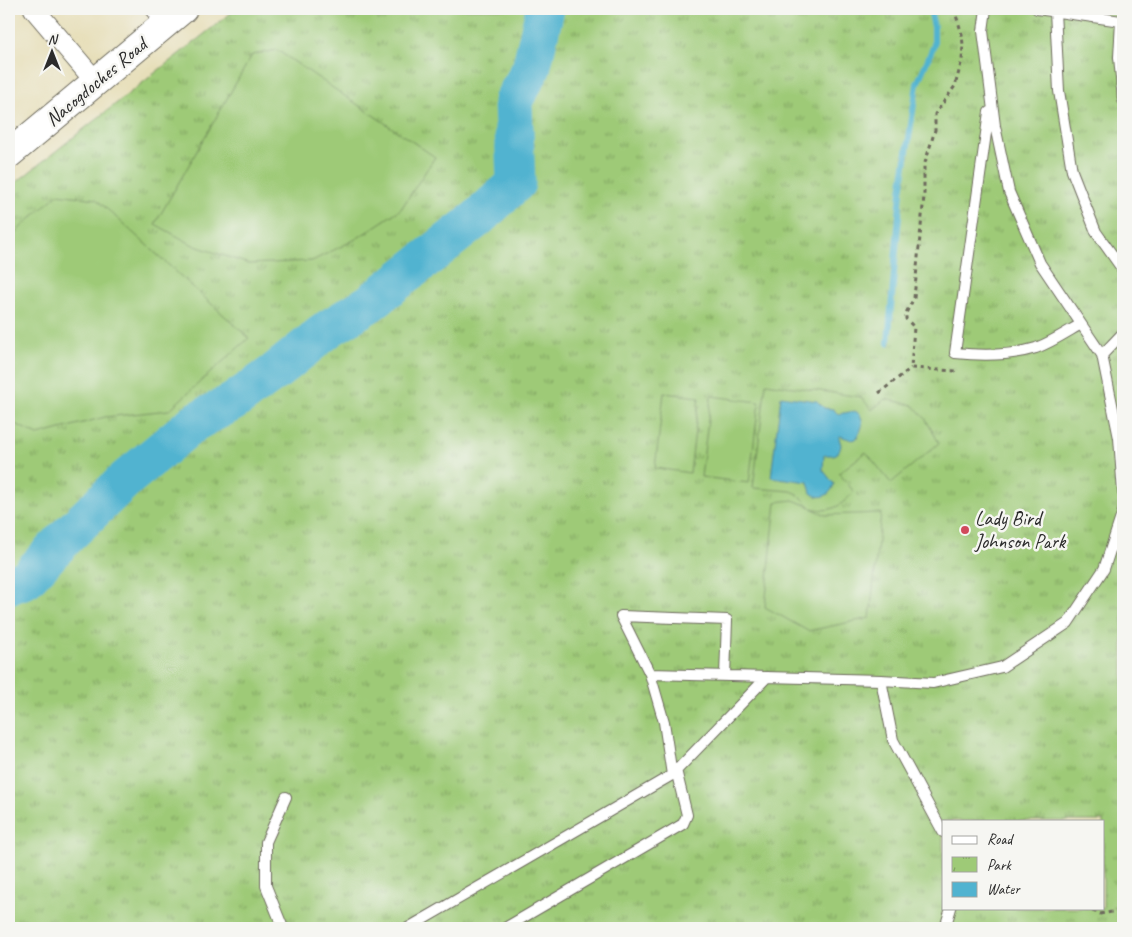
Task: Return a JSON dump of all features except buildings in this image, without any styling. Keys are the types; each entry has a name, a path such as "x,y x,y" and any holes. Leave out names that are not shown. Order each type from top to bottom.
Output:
{"main road":[{"name":"Nacogdoches Road","path":"9,154 96,82 165,14"}],"street":[{"path":"34,9 96,82"}],"lane":[{"path":"986,9 983,31 991,99 1009,192 1040,263 1102,355 1119,438 1123,493"},
{"path":"1037,9 1122,21 1119,57 1123,100"},
{"path":"1056,12 1060,91 1072,171 1096,232 1123,270"},
{"path":"991,99 955,353 974,355 1010,354 1038,347 1082,324"},
{"path":"1102,355 1123,333"},
{"path":"650,674 933,683 1002,666 1068,623 1104,569 1123,511"},
{"path":"505,928 683,824 688,815 674,773 664,722 650,674 621,616 727,620 725,676"},
{"path":"408,928 674,773 767,677"},
{"path":"881,680 893,740 942,830"},
{"path":"283,928 266,886 266,842 286,797"},
{"path":"945,928 950,910"}],"path":[{"path":"879,392 911,368"},
{"path":"1090,910 1100,914 1123,910"}],"green space":[{"name":"Lady Bird Johnson Park","path":"236,9 1123,9 1123,928 9,928 9,188"},
{"path":"277,50 435,157 401,209 356,239 312,261 249,264 195,246 155,224 252,55"},
{"path":"58,194 96,199 249,338 169,410 105,417 38,435 9,421 9,242 21,227"},
{"path":"766,383 861,397 872,410 885,399 913,405 925,418 939,443 891,483 866,452 839,473 854,492 835,508 824,510 811,508 826,515 881,513 870,618 808,631 765,607 776,502 793,500 811,507 798,494 791,491 753,488"},
{"path":"664,393 699,397 690,473 655,468"},
{"path":"711,396 759,402 749,483 701,477"}],"water":[{"path":"781,396 817,401 824,408 833,409 838,414 855,411 861,417 862,424 856,439 852,440 840,436 841,445 839,452 824,455 823,470 834,484 831,491 825,496 818,497 811,493 808,482 771,477"}],"waterway":[{"path":"9,585 26,579 126,479 195,422 233,402 275,372 328,329 370,303 478,218 516,183 513,101 531,69 545,9"},
{"path":"888,343 901,192 917,84 934,45 934,27 930,9"}],"place":[{"name":"Lady Bird Johnson Park","path":"965,530"}]}
